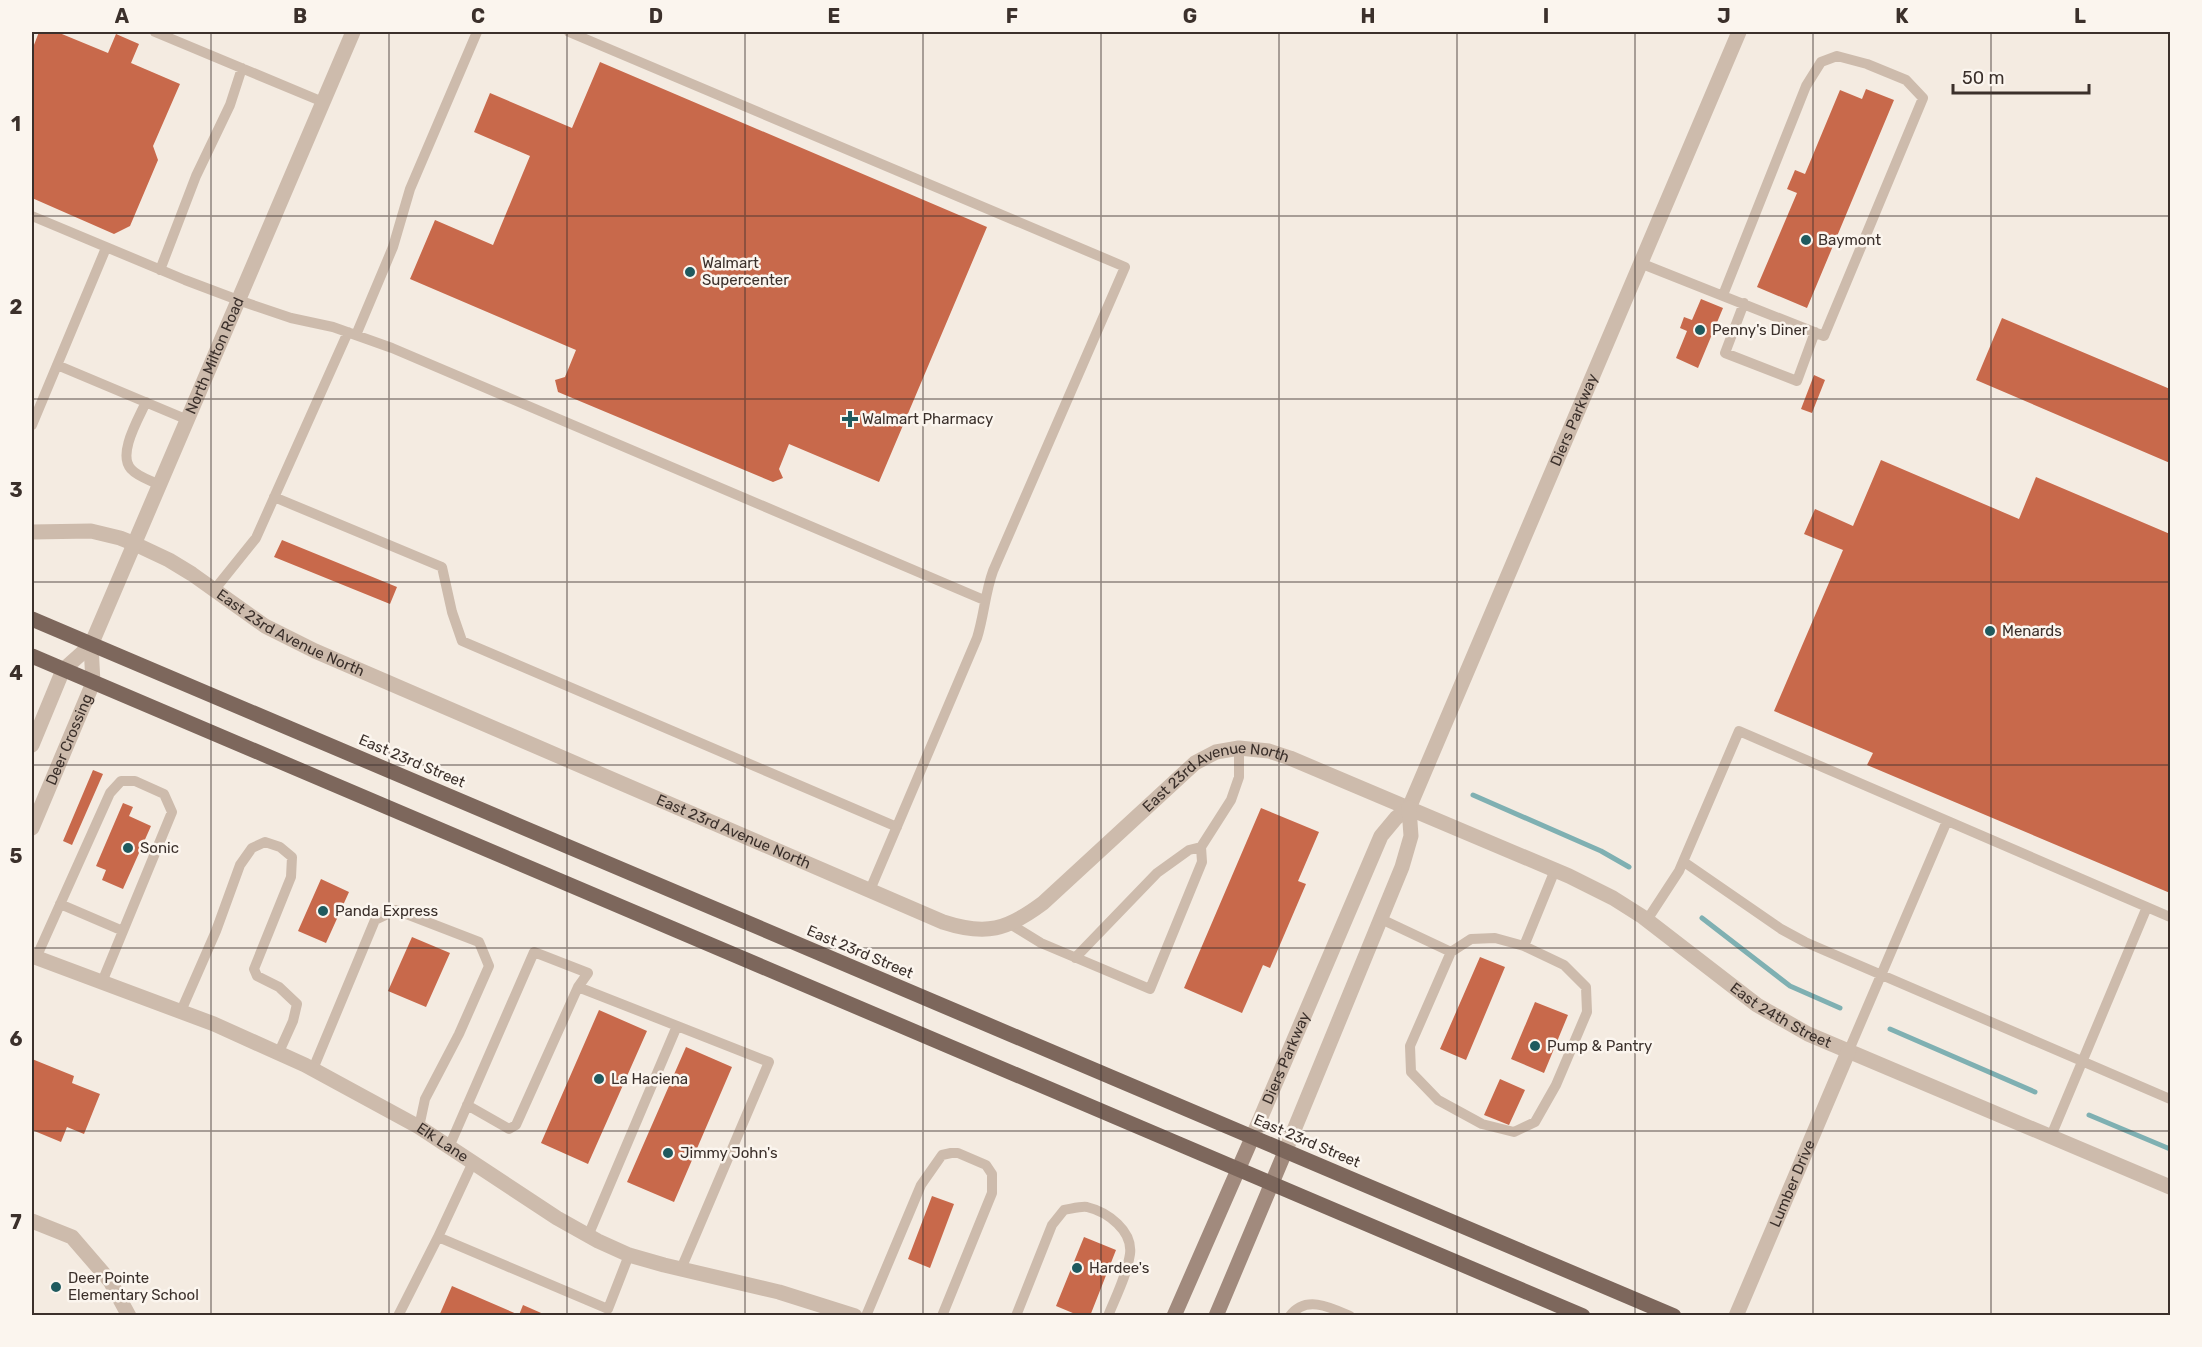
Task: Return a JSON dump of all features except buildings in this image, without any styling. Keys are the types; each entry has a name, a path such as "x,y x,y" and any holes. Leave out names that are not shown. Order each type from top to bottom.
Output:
{"main road":[{"name":"East 23rd Street","path":"32,619 1674,1316"},
{"path":"32,656 1583,1316"},
{"name":"Diers Parkway","path":"1174,1316 1252,1138"},
{"name":"Diers Parkway","path":"1216,1316 1285,1152"}],"street":[{"name":"North Milton Road","path":"93,683 91,645 353,32"},
{"name":"Diers Parkway","path":"1252,1138 1381,836 1395,818 1409,808 1738,32"},
{"name":"East 23rd Avenue North","path":"32,532 91,531 135,544 169,560 215,589 265,626 315,651 958,927 983,931 993,930 1029,914 1195,764 1216,752 1239,748 1269,751 1409,808"},
{"path":"32,745 63,670 91,645"},
{"name":"Deer Crossing","path":"32,828 93,683"},
{"name":"Diers Parkway","path":"1285,1152 1410,845 1412,822 1409,808"},
{"name":"East 24th Street","path":"1409,808 1555,870 1613,898 1647,920 1768,1012 1808,1034 2170,1187"},
{"name":"Elk Lane","path":"34,957 181,1011 279,1052 313,1069 419,1127 557,1218 588,1236 629,1255 779,1292 855,1316"},
{"name":"Lumber Drive","path":"1736,1316 1849,1050"},
{"path":"32,1221 72,1238 110,1281 129,1316"}],"lane":[{"path":"155,32 323,102"},
{"path":"215,589 256,538 273,497 393,247 410,189 477,32"},
{"path":"569,32 1125,267 993,572 984,600 983,617 977,638 870,890"},
{"path":"1640,263 1824,336 1923,98 1906,80 1867,64 1837,57 1821,62 1806,86 1723,295"},
{"path":"160,270 196,176 230,105 242,68"},
{"path":"32,216 238,300 291,318 352,333 436,366 984,600"},
{"path":"32,425 106,248"},
{"path":"1744,303 1725,352 1797,381 1815,332"},
{"path":"57,365 188,420"},
{"path":"146,402 126,450 126,461 137,474 160,485"},
{"path":"273,497 442,567 452,612 462,641 897,826"},
{"path":"1647,920 1684,862 1739,731 2170,917"},
{"path":"1010,924 1041,943 1150,989 1202,862 1201,847 1231,800 1239,777 1239,748"},
{"path":"34,957 110,793 120,781 135,781 164,794 172,812 102,982"},
{"path":"1849,1050 1947,820"},
{"path":"181,1011 216,931 240,865 252,848 265,842 280,847 292,857 291,877 254,969 257,976 279,987 297,1004 293,1021 279,1052"},
{"path":"1075,957 1157,873 1189,850 1201,847"},
{"path":"1684,862 1781,929 1805,942 2170,1099"},
{"path":"1524,946 1555,870"},
{"path":"60,904 123,931"},
{"path":"2051,1136 2147,907"},
{"path":"313,1069 375,920 396,910 480,942 489,966 459,1034 425,1099 419,1127"},
{"path":"1381,919 1451,952"},
{"path":"1495,938 1524,946 1564,965 1586,987 1587,1012 1556,1085 1535,1122 1514,1132 1482,1124 1438,1100 1412,1072 1410,1046 1451,952 1471,939 1495,938"},
{"path":"449,1147 466,1106 534,952 588,973 578,987 516,1125 509,1129 466,1106"},
{"path":"578,987 769,1062 681,1269"},
{"path":"588,1236 678,1026"},
{"path":"866,1316 921,1185 942,1155 951,1153 968,1156 986,1165 992,1174 992,1192 942,1316"},
{"path":"398,1316 473,1162"},
{"path":"1016,1316 1052,1225 1064,1210 1086,1207 1110,1216 1126,1233 1131,1252 1108,1316"},
{"path":"438,1237 607,1312 629,1255"},
{"path":"1290,1316 1295,1308 1312,1303 1350,1316"}],"waterway":[{"path":"1473,795 1601,851 1629,867"},
{"path":"1702,918 1790,986 1840,1008"},
{"path":"1890,1029 2035,1092"},
{"path":"2089,1115 2170,1149"}],"place":[{"name":"Baymont","path":"1806,240"},
{"name":"Walmart Supercenter","path":"690,272"},
{"name":"Penny's Diner","path":"1700,330"},
{"name":"Walmart Pharmacy","path":"850,419"},
{"name":"Menards","path":"1990,631"},
{"name":"Sonic","path":"128,848"},
{"name":"Panda Express","path":"323,911"},
{"name":"Pump & Pantry","path":"1535,1046"},
{"name":"La Haciena","path":"599,1079"},
{"name":"Jimmy John's","path":"668,1153"},
{"name":"Hardee's","path":"1077,1268"},
{"name":"Deer Pointe Elementary School","path":"56,1287"}]}
